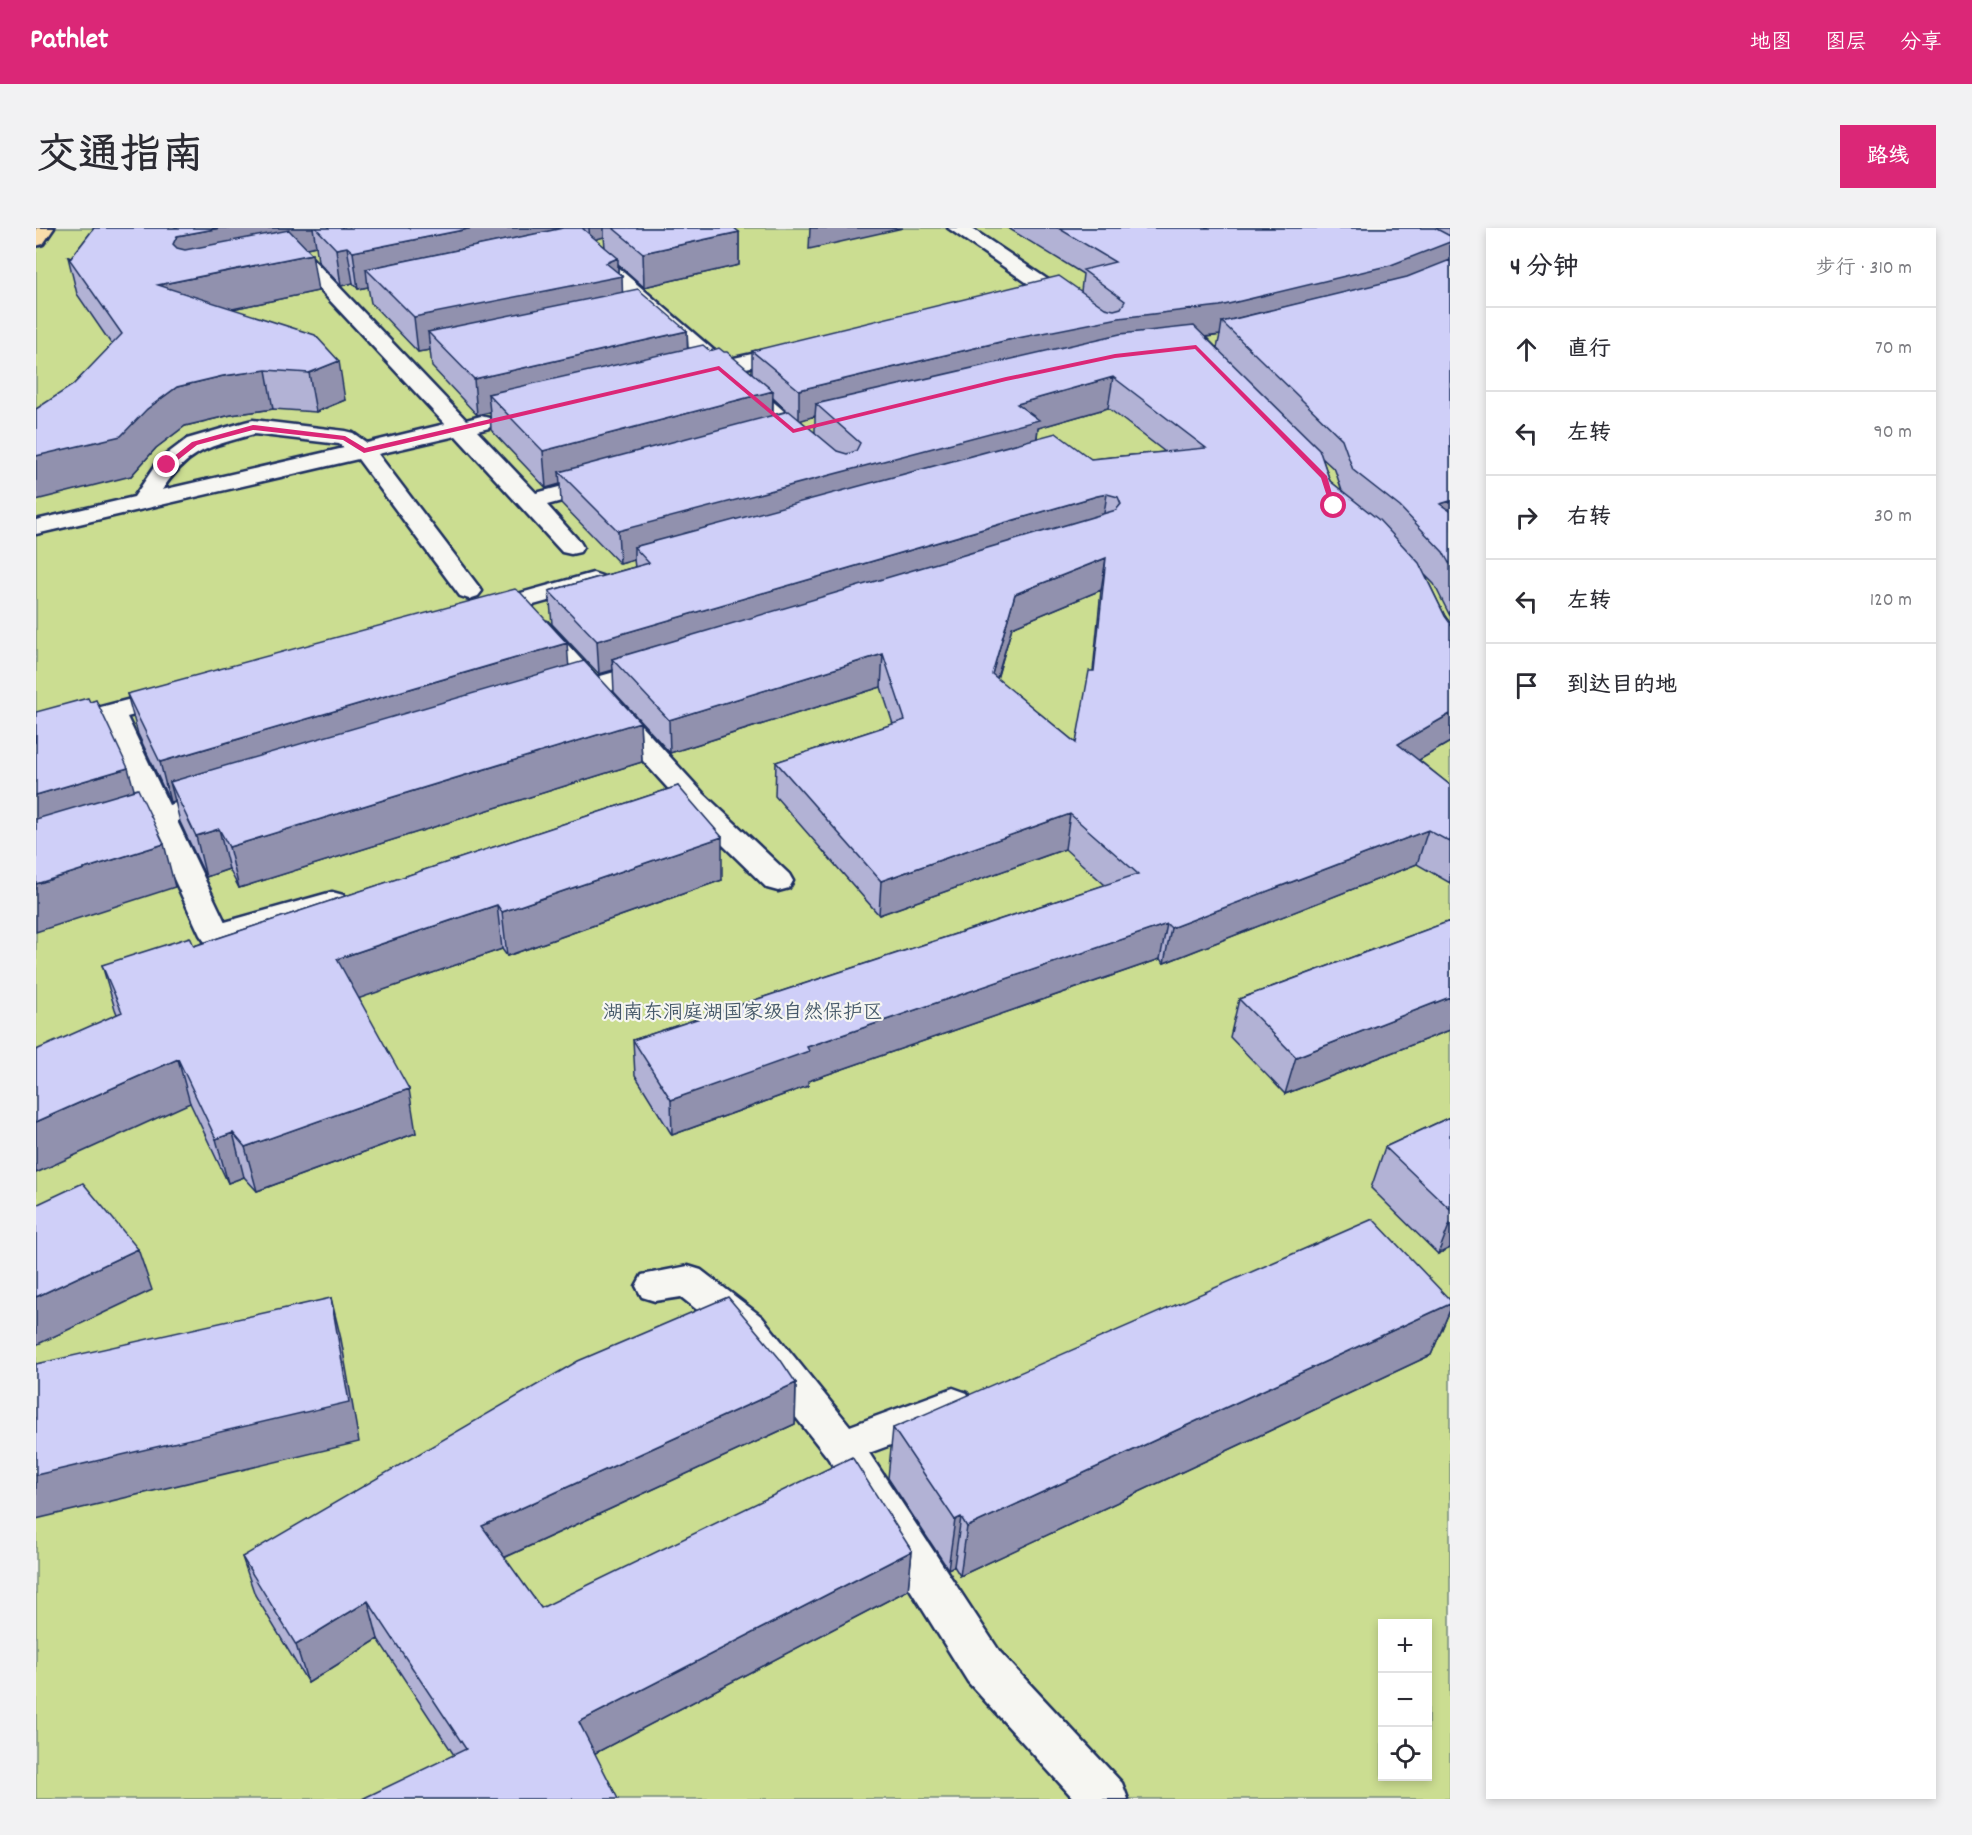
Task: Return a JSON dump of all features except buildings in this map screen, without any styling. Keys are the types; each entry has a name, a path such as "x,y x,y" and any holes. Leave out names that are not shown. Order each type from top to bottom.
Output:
{"main road":[{"path":"36,240 44,228"}],"street":[{"path":"561,228 719,368 804,428 828,461"},
{"path":"958,228 1071,304"},
{"path":"562,255 607,245"},
{"path":"257,266 323,253"},
{"path":"300,257 463,428 571,547"},
{"path":"1002,303 1052,291"},
{"path":"342,301 365,296"},
{"path":"633,317 656,312"},
{"path":"673,379 821,345"},
{"path":"403,364 426,359"},
{"path":"36,527 498,419"},
{"path":"143,502 167,465 195,444 253,428 345,438 364,451 470,591"},
{"path":"770,437 804,428"},
{"path":"531,502 622,477"},
{"path":"457,618 618,574"},
{"path":"515,602 693,799 778,881"},
{"path":"535,704 683,660"},
{"path":"36,733 191,691"},
{"path":"111,713 216,935 363,893"},
{"path":"36,854 239,793"},
{"path":"624,818 693,799"},
{"path":"655,1286 688,1281 748,1328 842,1446 984,1667 1105,1799"},
{"path":"842,1446 983,1392"}],"green space":[{"name":"湖南东洞庭湖国家级自然保护区","path":"36,228 1450,228 1450,1799 36,1799"}],"route":[{"path":"167,465 195,444 253,428 345,438 364,451 719,368 793,431 1006,379 1115,356 1196,346 1325,477 1334,506"}]}
